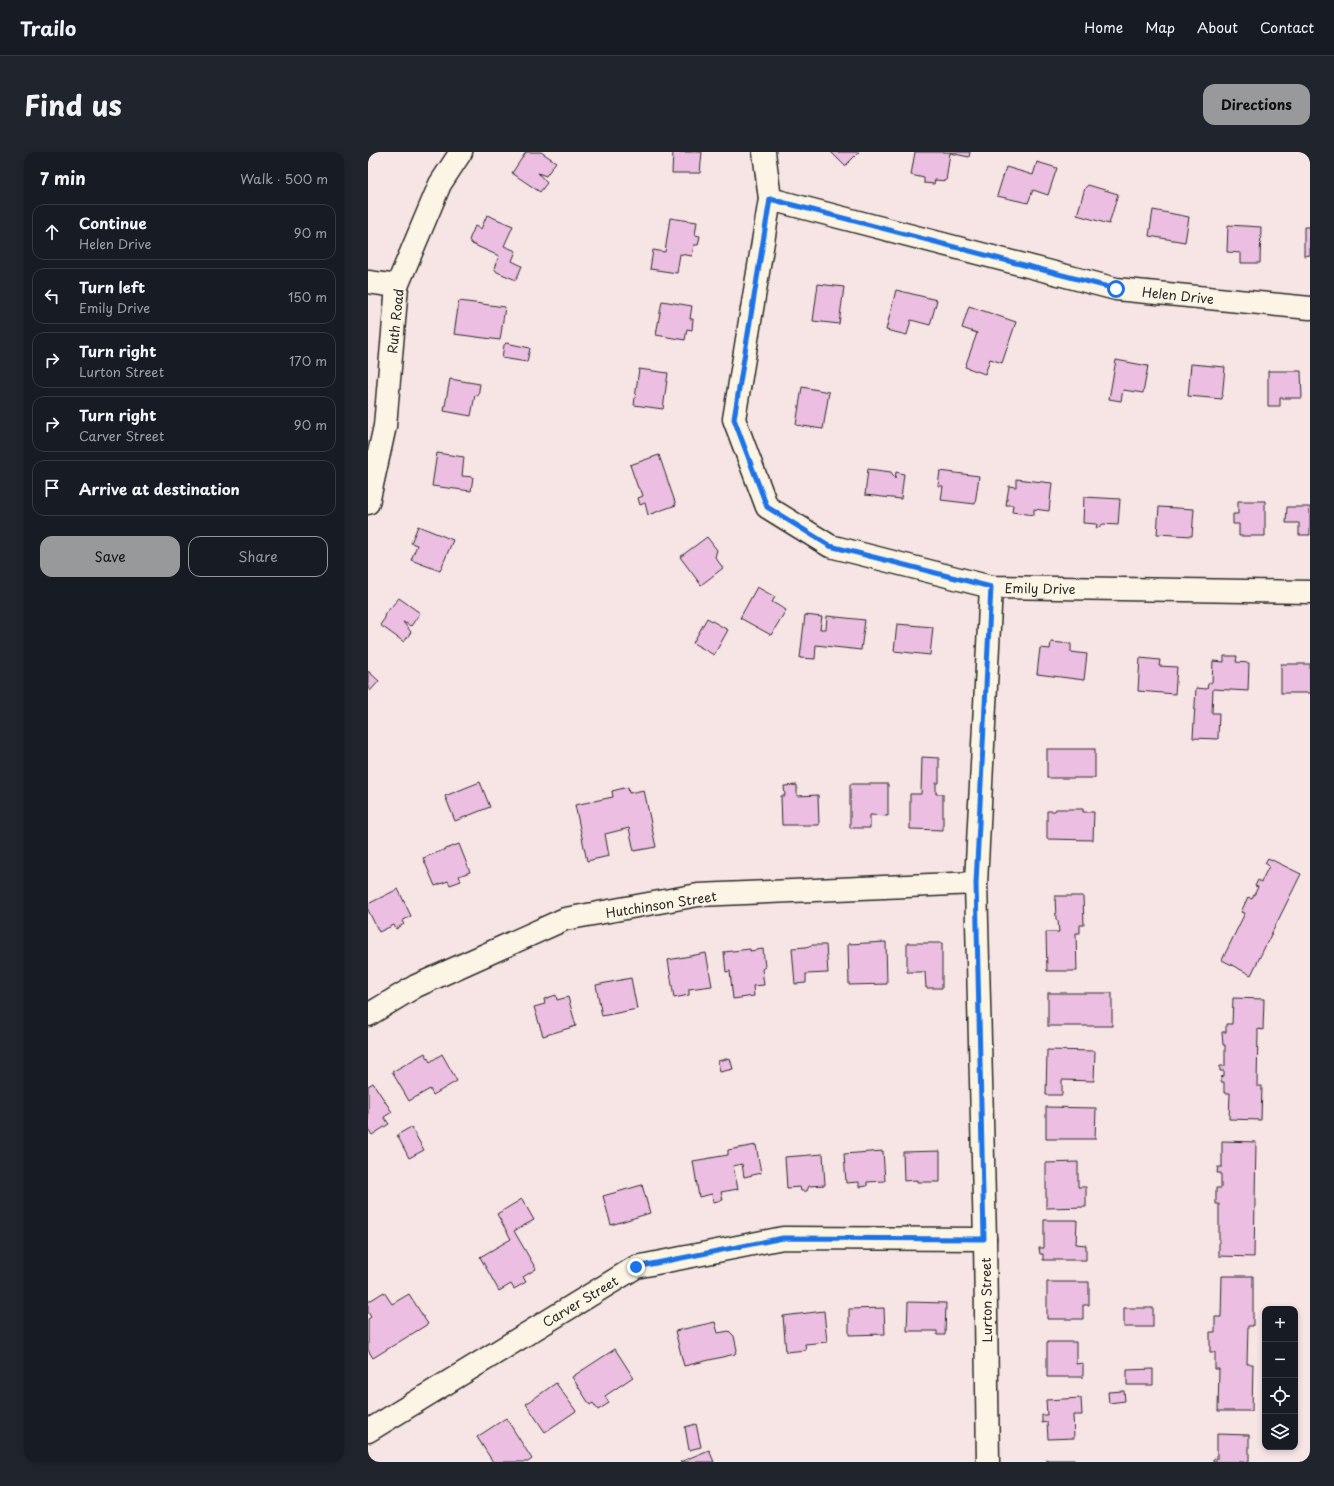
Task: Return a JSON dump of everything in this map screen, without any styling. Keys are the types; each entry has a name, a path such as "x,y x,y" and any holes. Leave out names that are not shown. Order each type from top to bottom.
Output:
{"street":[{"name":"Ruth Road","path":"368,503 385,426 397,286 440,184 461,152"},
{"name":"Emily Drive","path":"764,152 770,199 734,419 767,507 830,546 991,587 1310,592"},
{"name":"Helen Drive","path":"770,199 1116,289 1310,308"},
{"path":"368,282 397,286"},
{"name":"Lurton Street","path":"988,1462 976,883 991,587"},
{"name":"Hutchinson Street","path":"368,1015 416,986 566,919 698,895 976,883"},
{"name":"Carver Street","path":"368,1431 636,1267 783,1238 984,1239"}],"building":[{"path":"526,152 541,152 556,162 546,176 538,173 547,183 540,192 512,173"},
{"path":"673,152 702,152 700,173 672,173"},
{"path":"831,152 859,152 845,166"},
{"path":"915,152 970,152 969,157 950,153 946,181 935,180 934,184 924,183 924,178 911,175"},
{"path":"1037,162 1057,168 1048,195 1033,190 1028,203 997,196 1006,167 1033,175"},
{"path":"1088,185 1118,194 1109,224 1077,215 1085,188"},
{"path":"1153,210 1189,217 1185,242 1149,236"},
{"path":"487,215 513,226 504,246 516,251 512,261 522,266 516,280 497,272 494,268 499,256 472,244 469,240 475,226 481,229"},
{"path":"670,218 697,222 695,235 700,236 698,245 694,245 692,256 680,254 677,273 650,269 653,250 665,252"},
{"path":"1228,225 1261,227 1260,263 1241,263 1241,253 1227,252"},
{"path":"1304,227 1310,227 1310,255 1304,256"},
{"path":"818,284 844,287 839,324 813,321"},
{"path":"896,290 937,300 930,325 911,320 907,335 886,330"},
{"path":"459,301 505,307 500,340 454,334"},
{"path":"662,301 692,306 690,319 693,319 692,330 687,329 685,340 656,335"},
{"path":"969,306 1016,322 1002,363 990,359 985,374 965,367 977,333 962,328"},
{"path":"506,343 530,348 527,362 502,358 504,345"},
{"path":"1116,360 1148,366 1143,393 1123,390 1121,401 1109,399"},
{"path":"1191,364 1225,367 1222,399 1188,396"},
{"path":"639,369 668,373 663,409 634,405"},
{"path":"1268,371 1301,371 1302,398 1280,398 1280,406 1268,406"},
{"path":"450,379 480,384 478,396 475,395 471,416 444,411"},
{"path":"802,387 829,392 823,429 796,425"},
{"path":"437,453 464,457 462,476 473,477 471,491 432,486"},
{"path":"659,455 676,505 648,515 645,503 640,505 638,498 643,496 641,490 638,488 630,465"},
{"path":"868,469 891,472 895,479 896,472 904,474 901,499 865,495"},
{"path":"940,471 979,476 975,504 941,500 943,486 938,486"},
{"path":"1016,479 1052,483 1049,511 1034,509 1034,515 1012,512 1013,505 1006,505 1009,486 1016,487"},
{"path":"1084,497 1120,499 1118,525 1103,524 1096,529 1097,524 1083,523"},
{"path":"1238,501 1265,501 1265,536 1239,536 1239,524 1233,524 1233,514 1238,514"},
{"path":"1159,507 1194,509 1192,536 1157,534"},
{"path":"1287,507 1310,507 1310,535 1299,535 1299,523 1286,523"},
{"path":"418,526 453,540 440,571 411,560 417,545 411,543"},
{"path":"707,537 717,550 715,557 723,568 701,585 680,557"},
{"path":"757,587 775,597 772,602 786,610 771,635 740,618"},
{"path":"399,598 420,613 411,626 403,622 411,632 404,642 380,625 385,618 384,615"},
{"path":"805,615 822,617 820,629 826,629 827,616 865,620 861,650 816,645 815,659 800,658"},
{"path":"707,618 728,630 714,655 693,643"},
{"path":"897,624 933,627 930,655 894,651"},
{"path":"1051,642 1071,644 1071,652 1087,654 1084,680 1037,674 1040,648 1050,649"},
{"path":"1224,656 1237,656 1236,662 1249,663 1248,691 1213,689 1212,713 1219,713 1218,739 1193,738 1196,688 1207,689 1208,684 1212,682 1213,661 1224,662"},
{"path":"1140,658 1160,660 1159,666 1177,667 1175,694 1138,691"},
{"path":"1281,664 1310,664 1310,693 1281,693"},
{"path":"368,671 379,681 370,691 368,688"},
{"path":"1047,749 1095,749 1095,778 1047,778"},
{"path":"922,757 939,758 939,783 936,783 936,794 943,794 943,830 910,829 910,794 921,794"},
{"path":"480,782 490,807 455,821 445,796"},
{"path":"850,784 888,784 888,816 870,815 870,828 850,828"},
{"path":"797,785 797,796 818,795 819,825 782,825 781,796 785,796 784,786"},
{"path":"628,787 629,793 644,790 656,847 634,851 629,828 605,834 609,856 587,861 575,805 613,797 612,791"},
{"path":"1056,809 1083,809 1083,812 1094,812 1093,840 1047,839 1047,811 1055,811"},
{"path":"459,844 470,872 459,876 461,881 450,885 448,881 435,886 423,858"},
{"path":"1268,858 1301,874 1251,975 1222,960 1245,913 1241,912 1248,897 1252,899 1258,887 1255,886 1258,880 1261,882 1269,866 1265,863"},
{"path":"398,889 411,916 402,921 404,924 396,929 394,925 379,932 368,910 368,904"},
{"path":"1055,896 1083,896 1084,925 1080,925 1080,933 1076,933 1077,971 1047,971 1046,932 1059,932 1058,921 1056,919"},
{"path":"886,942 887,984 849,985 848,944"},
{"path":"907,943 942,943 942,988 926,988 925,972 907,972"},
{"path":"812,945 826,945 828,973 806,974 806,983 795,984 792,948"},
{"path":"750,949 750,951 763,949 765,967 762,969 764,985 753,986 754,996 733,999 730,971 726,972 724,952"},
{"path":"706,953 712,986 689,989 689,995 674,998 668,960"},
{"path":"631,978 637,1009 602,1016 596,985"},
{"path":"1048,993 1112,993 1112,1026 1048,1026"},
{"path":"556,995 557,1000 568,997 576,1026 543,1036 534,1007 545,1004 544,999"},
{"path":"1233,998 1264,999 1263,1030 1258,1029 1257,1086 1262,1086 1261,1120 1229,1119 1230,1093 1224,1093 1224,1082 1221,1082 1221,1077 1224,1076 1224,1071 1220,1071 1220,1066 1225,1066 1225,1045 1223,1045 1222,1032 1226,1032 1226,1024 1232,1024"},
{"path":"1047,1050 1095,1051 1094,1081 1062,1080 1062,1095 1046,1095"},
{"path":"425,1053 430,1062 442,1054 457,1081 433,1095 430,1089 409,1101 392,1072"},
{"path":"730,1058 733,1069 720,1072 718,1061"},
{"path":"373,1083 392,1112 384,1117 389,1124 372,1135 368,1129 368,1086"},
{"path":"1046,1107 1096,1108 1095,1139 1046,1139"},
{"path":"411,1127 424,1150 409,1158 397,1135"},
{"path":"1222,1141 1256,1142 1254,1257 1219,1256 1219,1204 1216,1204 1216,1188 1221,1188 1221,1173 1217,1173 1218,1167 1222,1167"},
{"path":"756,1145 761,1173 744,1177 742,1164 733,1166 738,1189 721,1192 723,1200 713,1202 712,1194 699,1197 693,1161 728,1155 728,1150"},
{"path":"883,1151 885,1181 867,1182 867,1186 859,1187 859,1182 846,1183 844,1154"},
{"path":"940,1151 940,1182 917,1182 917,1180 904,1181 903,1152"},
{"path":"823,1154 825,1185 809,1186 807,1191 801,1191 800,1187 787,1188 785,1157"},
{"path":"1078,1162 1078,1187 1086,1187 1086,1207 1046,1208 1046,1163"},
{"path":"642,1185 650,1213 611,1225 603,1196"},
{"path":"522,1199 534,1220 514,1231 536,1269 523,1277 526,1282 514,1289 511,1284 499,1291 480,1257 511,1239 497,1214"},
{"path":"1044,1220 1077,1220 1076,1244 1086,1245 1086,1260 1043,1260 1043,1254 1040,1254 1039,1248 1044,1248"},
{"path":"1222,1276 1253,1276 1253,1326 1248,1326 1247,1364 1253,1364 1252,1411 1218,1411 1219,1369 1215,1369 1215,1352 1210,1352 1210,1332 1215,1332 1215,1317 1221,1317"},
{"path":"1047,1282 1089,1282 1089,1305 1083,1305 1083,1319 1047,1319"},
{"path":"384,1292 392,1304 409,1294 428,1324 373,1358 368,1350 368,1319 371,1317 368,1312 368,1302"},
{"path":"908,1302 946,1303 945,1335 937,1335 937,1331 907,1331"},
{"path":"884,1308 885,1334 849,1335 849,1309"},
{"path":"1124,1308 1153,1308 1153,1327 1124,1327"},
{"path":"824,1311 827,1342 805,1344 806,1350 786,1352 783,1316"},
{"path":"715,1322 718,1333 729,1331 734,1336 737,1350 735,1354 684,1366 675,1331"},
{"path":"1047,1342 1076,1342 1076,1364 1083,1363 1083,1377 1047,1377"},
{"path":"615,1349 633,1377 605,1396 609,1403 598,1410 593,1403 590,1405 572,1377"},
{"path":"1153,1369 1153,1385 1127,1385 1127,1370"},
{"path":"556,1383 576,1411 545,1432 526,1404"},
{"path":"1124,1391 1125,1401 1109,1403 1108,1392"},
{"path":"1081,1398 1082,1415 1073,1415 1074,1438 1048,1439 1047,1422 1042,1423 1042,1415 1047,1415 1046,1400"},
{"path":"506,1418 532,1459 528,1462 493,1462 477,1437"},
{"path":"696,1424 701,1447 689,1450 685,1427"},
{"path":"1217,1434 1249,1435 1249,1462 1213,1462 1213,1459 1217,1459"},
{"path":"709,1450 714,1462 680,1462"},
{"path":"1047,1460 1074,1460 1074,1462 1047,1462"}],"route":[{"path":"636,1267 783,1238 984,1239 976,883 991,587 830,546 767,507 734,419 770,199 1116,289"}]}
